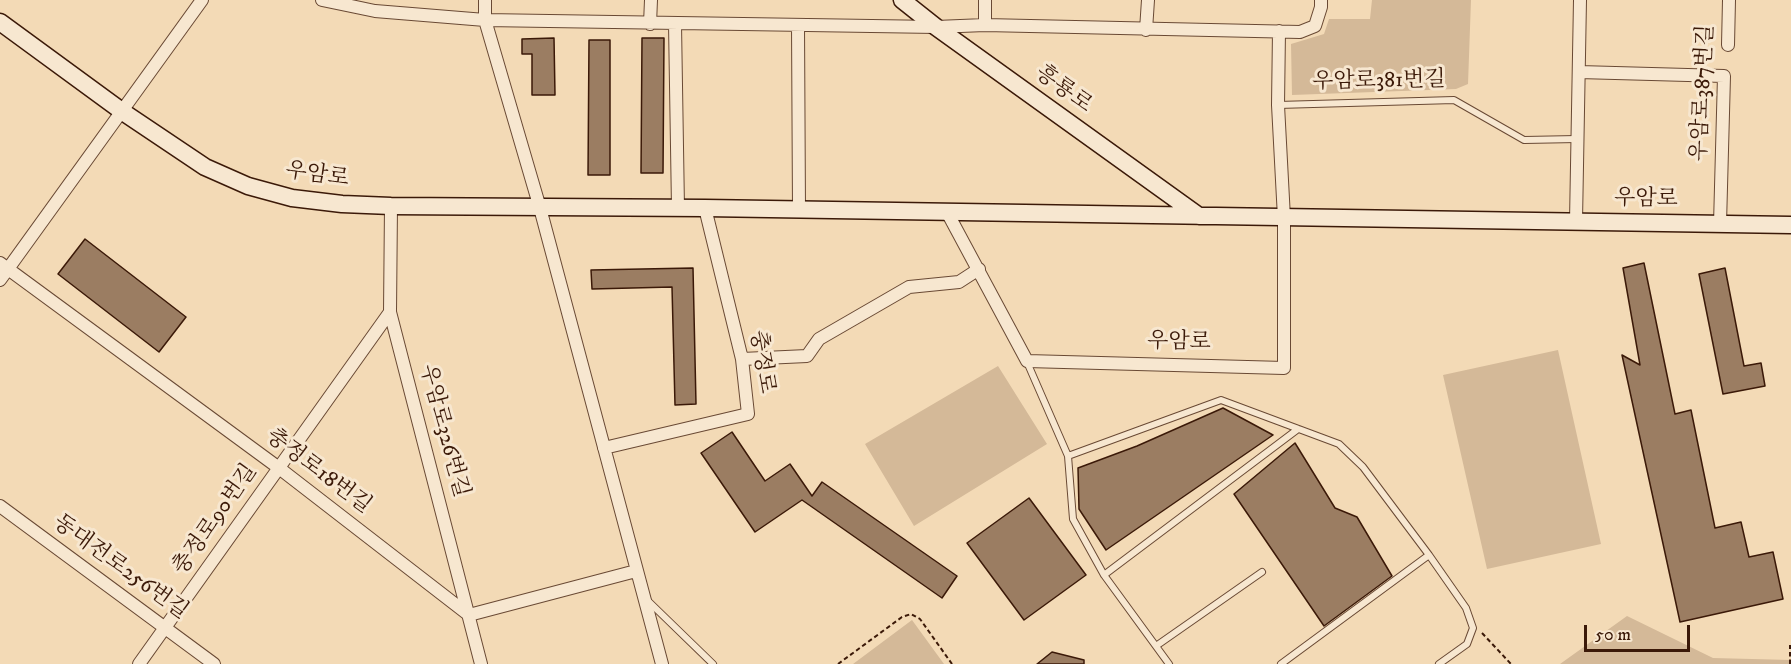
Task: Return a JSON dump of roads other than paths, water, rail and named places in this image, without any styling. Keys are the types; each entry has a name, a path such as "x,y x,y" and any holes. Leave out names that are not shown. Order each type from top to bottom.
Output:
{"main road":[{"name":"흥룡로","path":"902,0 1198,216"},
{"name":"우암로","path":"0,22 123,112 205,167 248,186 292,198 342,204 1791,225"}],"street":[{"path":"0,280 4,266 123,112 202,0"},
{"path":"322,0 375,11 485,20 936,27 985,25 1300,32 1315,26 1321,0"},
{"path":"485,0 485,20 540,208 636,571 663,664"},
{"path":"650,24 651,0"},
{"path":"985,0 985,25"},
{"path":"1146,30 1148,0"},
{"path":"1576,221 1580,0"},
{"name":"우암로387번길","path":"1728,45 1729,0"},
{"path":"675,24 678,208"},
{"path":"798,25 799,210"},
{"name":"우암로","path":"1027,361 1284,368 1284,218 1278,105 1279,31"},
{"name":"우암로387번길","path":"1579,72 1724,76 1719,224"},
{"name":"우암로326번길","path":"391,206 390,312 482,664"},
{"name":"충정로","path":"604,448 748,414 742,359 705,208"},
{"path":"946,212 1027,361"},
{"name":"충정로18번길","path":"4,266 279,468 469,615"},
{"path":"742,359 807,356 819,339 909,287 959,282 979,269"},
{"name":"충정로90번길","path":"139,664 390,312"},
{"name":"동대전로256번길","path":"0,506 214,664"},
{"path":"469,615 636,571"}],"lane":[{"name":"우암로381번길","path":"1278,105 1455,100 1524,140 1577,139"},
{"path":"1027,361 1068,456 1073,519 1104,575 1169,664"},
{"path":"1068,456 1221,400 1338,444 1363,467 1466,608 1473,628 1467,644 1439,664"},
{"path":"1104,575 1298,429"},
{"path":"1281,664 1429,555"},
{"path":"1156,646 1262,572"},
{"path":"646,599 713,664"}]}
